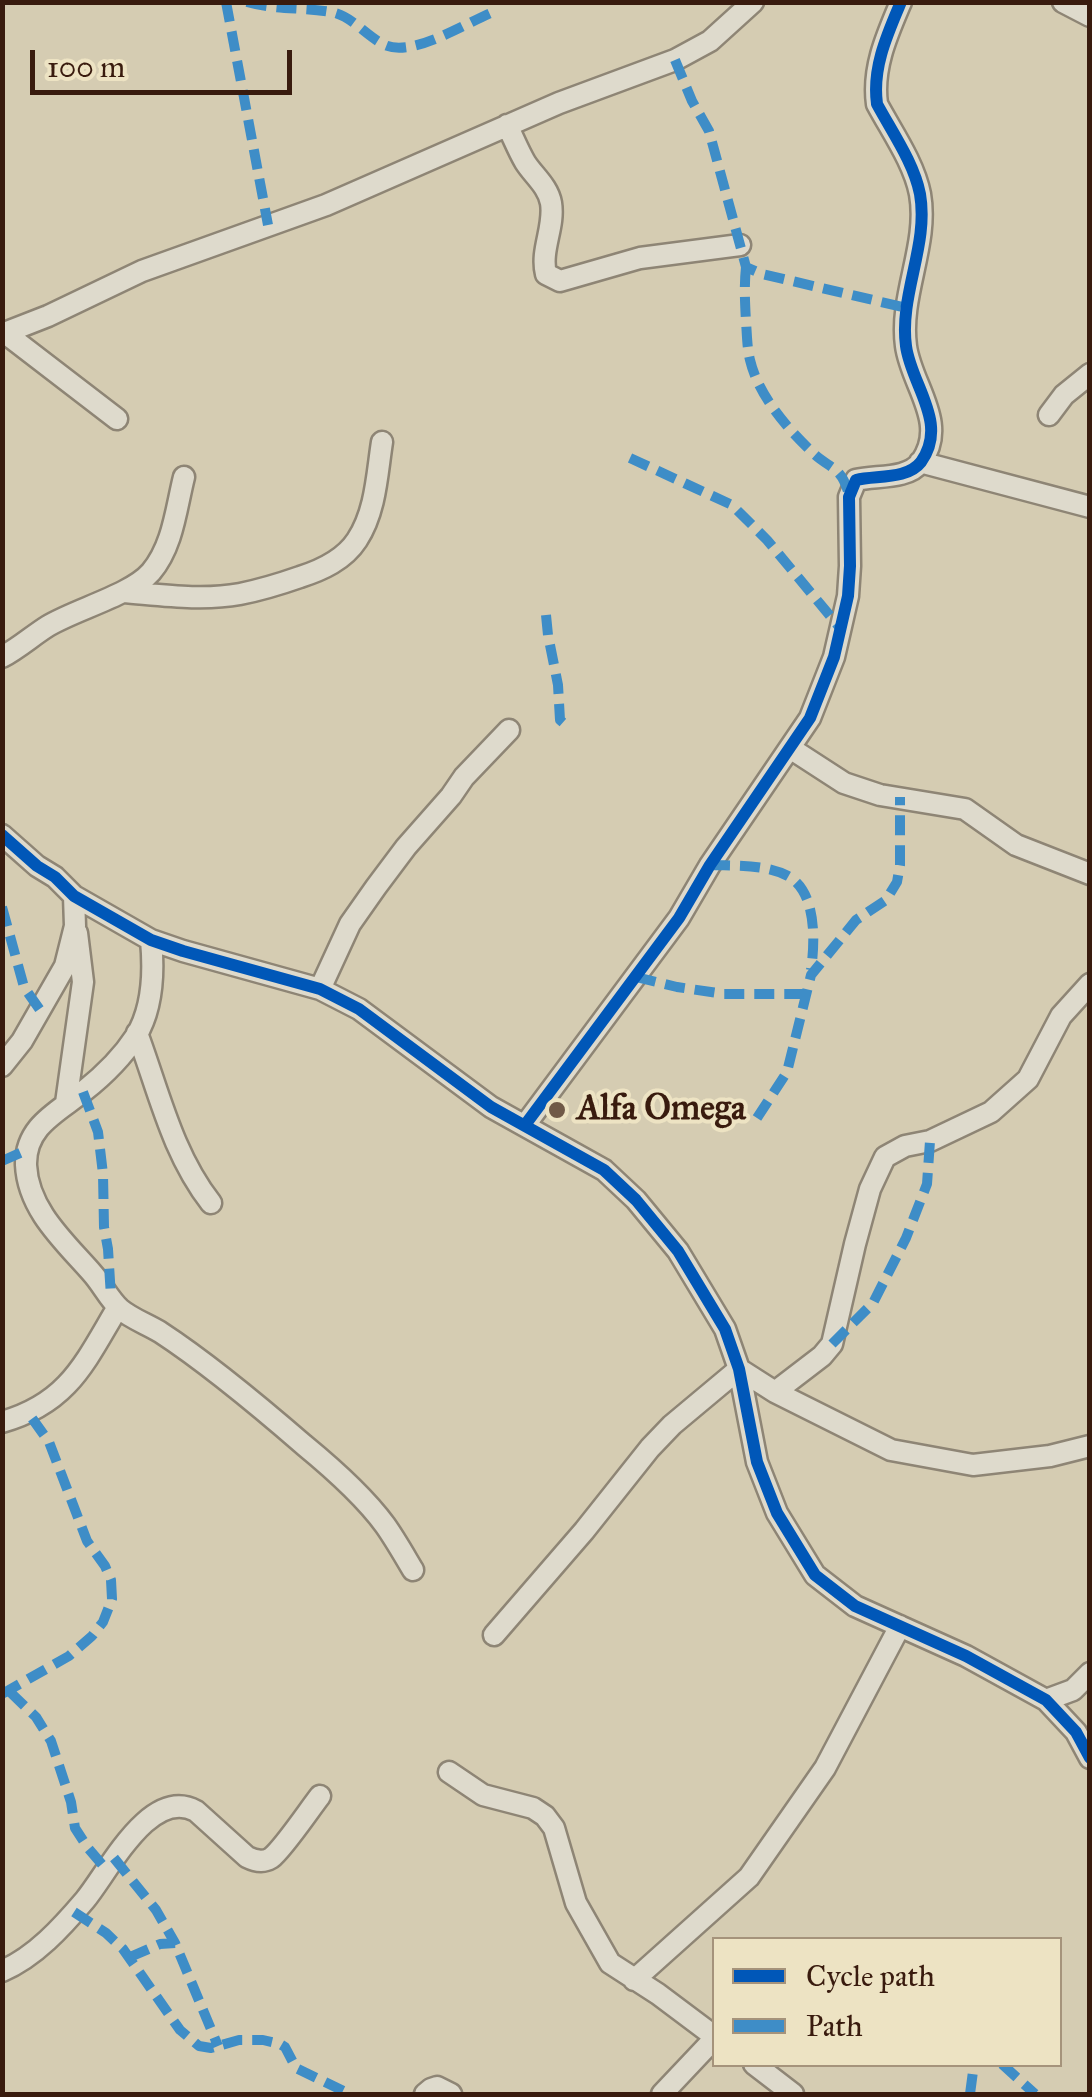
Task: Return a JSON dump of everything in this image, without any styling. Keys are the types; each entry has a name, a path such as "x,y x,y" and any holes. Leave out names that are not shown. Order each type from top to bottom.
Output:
{"street":[{"path":"4,333 142,270 326,205 507,125 674,60 710,41 753,2"},
{"path":"525,1126 679,918 710,865 810,718 834,657 843,619 850,566 849,497 856,480 912,470 920,462 932,433 930,414 909,365 905,342 922,218 920,192 877,104 876,93 878,62 901,2"},
{"path":"1063,2 1090,16"},
{"path":"507,125 552,205 542,262 546,274 560,281 640,258 740,245"},
{"path":"4,333 117,419"},
{"path":"1048,415 1064,395 1090,374"},
{"path":"123,592 169,596 237,594 274,586 342,558 366,524 382,442"},
{"path":"920,462 1090,507"},
{"path":"2,657 48,626 123,592 150,572 175,522 184,477"},
{"path":"320,989 350,924 376,886 452,796 464,776 509,730"},
{"path":"790,748 844,783 880,795 965,810 1016,845 1090,874"},
{"path":"2,835 74,896 151,940 320,989 359,1009 491,1107 604,1170 636,1200 678,1251 724,1330 739,1369 757,1462 777,1513 815,1575 855,1606 966,1656 1046,1700 1076,1732 1090,1758"},
{"path":"66,1103 83,982 74,896"},
{"path":"2,1066 66,966 75,926"},
{"path":"151,940 154,968 138,1033 102,1074 33,1134 26,1150 26,1170 35,1200 57,1235 118,1307 159,1331 306,1446 384,1524 413,1570"},
{"path":"774,1392 832,1344 870,1188 885,1157 904,1146 930,1141 990,1112 1028,1078 1061,1016 1090,984"},
{"path":"138,1033 162,1110 188,1170 212,1203"},
{"path":"2,1422 29,1414 55,1397 81,1369 118,1307"},
{"path":"739,1369 774,1392 891,1450 973,1465 1050,1456 1090,1446"},
{"path":"494,1636 650,1448 739,1369"},
{"path":"634,1980 749,1876 825,1768 900,1626"},
{"path":"1046,1700 1072,1690 1090,1673"},
{"path":"449,1772 472,1790 533,1808 545,1816 554,1828 576,1903 610,1963 712,2036"},
{"path":"2,1971 49,1939 86,1899 144,1824 165,1808 176,1805 196,1811 246,1858 265,1861 278,1851 320,1796"},
{"path":"662,2094 712,2040"},
{"path":"758,2067 792,2094"},
{"path":"425,2094 437,2087 451,2094"}],"marked path":[{"path":"226,2 268,225"},
{"path":"247,2 339,14 376,40 395,48 441,37 498,10"},
{"path":"675,60 709,131 746,267 907,308"},
{"path":"746,267 748,346 759,385 791,431 838,472 849,495"},
{"path":"630,458 732,505 767,540 841,629"},
{"path":"546,615 560,720 568,727"},
{"path":"757,1118 787,1072 811,975 856,920 886,900 897,882 900,797"},
{"path":"710,865 770,869 797,883 812,919 811,970"},
{"path":"2,907 24,987 40,1010"},
{"path":"636,977 724,994 806,994"},
{"path":"83,1092 98,1132 111,1297"},
{"path":"832,1344 873,1303 906,1238 927,1184 930,1141"},
{"path":"2,1161 27,1150"},
{"path":"2,1694 69,1656 103,1622 112,1599 105,1566 87,1541 49,1442 29,1414"},
{"path":"10,1692 36,1717 51,1741 71,1802 75,1828 106,1869"},
{"path":"114,1858 156,1910 175,1943"},
{"path":"74,1912 123,1949 180,2030 199,2046 211,2048 239,2040 280,2044 296,2068 350,2094"},
{"path":"130,1957 160,1944 175,1943 218,2046"},
{"path":"970,2094 974,2067"},
{"path":"1005,2067 1035,2094"}],"cycle path":[{"path":"525,1125 679,918 710,865 810,718 834,657 848,596 849,497 856,480 908,472 921,462 929,447 930,418 909,361 905,327 921,232 920,194 908,159 877,104 876,91 882,52 901,2"},
{"path":"2,835 74,896 151,940 320,989 359,1009 491,1107 604,1170 636,1200 678,1251 725,1329 739,1369 757,1462 777,1513 815,1575 855,1606 966,1656 1046,1700 1076,1732 1090,1758"}],"place":[{"name":"Alfa Omega","path":"557,1110"}]}
